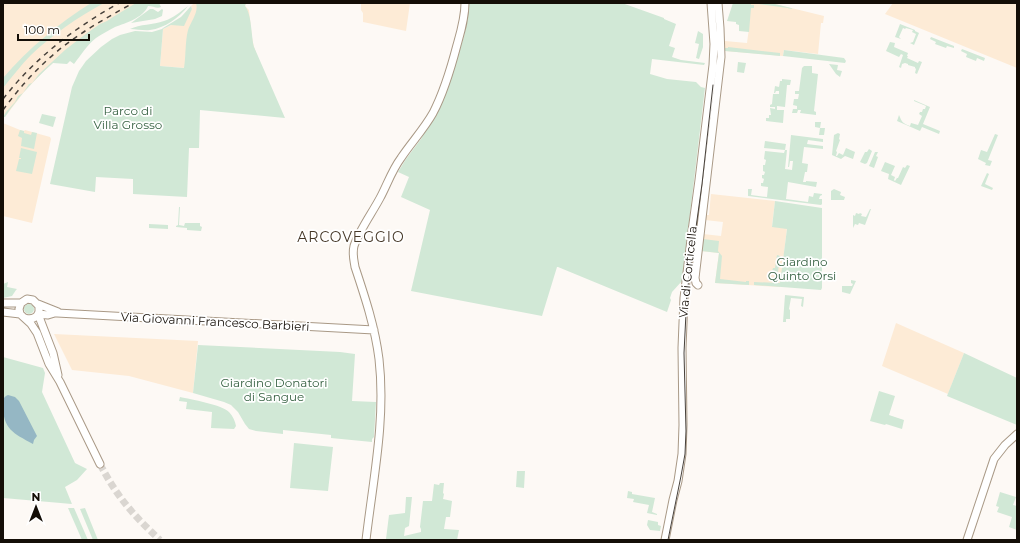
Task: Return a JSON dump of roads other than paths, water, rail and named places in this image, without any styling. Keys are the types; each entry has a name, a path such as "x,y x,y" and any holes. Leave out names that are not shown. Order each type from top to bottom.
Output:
{"main road":[{"path":"366,540 381,407 379,366 374,330 355,267 353,250 358,237 405,151 423,128 438,104 463,25 465,3"},
{"name":"Via di Corticella","path":"666,540 678,481 682,449 682,348 684,303 713,61 711,3"},
{"name":"Via di Corticella","path":"698,285 695,282 695,278 721,57 721,34 718,3"},
{"path":"60,382 52,353 38,314 38,304 33,300 26,299 21,303 19,309 37,333 49,364 60,382 100,464"},
{"path":"3,303 21,303"},
{"name":"Via Giovanni Francesco Barbieri","path":"38,304 58,312 57,313 374,330"},
{"path":"3,312 31,319 38,314"},
{"name":"Via Giovanni Francesco Barbieri","path":"38,314 49,315 58,312"},
{"path":"43,328 45,320 49,315"},
{"path":"967,540 994,460 1017,434"}],"water":[{"path":"8,395 15,397 19,401 37,436 33,444 20,437 7,425 3,413 3,400"}],"tunnel":[{"path":"100,464 106,476 127,505 142,523 160,540"}],"tram line":[{"path":"668,540 685,454 686,431 684,353 687,293 702,184 713,85"}],"railway":[{"path":"3,99 29,70 56,45 86,23 119,3"},
{"path":"3,110 34,72 52,55 87,30 133,3"}],"district":[{"name":"ARCOVEGGIO","path":"351,237"}],"park label":[{"name":"Parco di Villa Grosso","path":"128,118"},
{"name":"Giardino Quinto Orsi","path":"802,269"},
{"name":"Giardino Donatori di Sangue","path":"274,390"}]}
